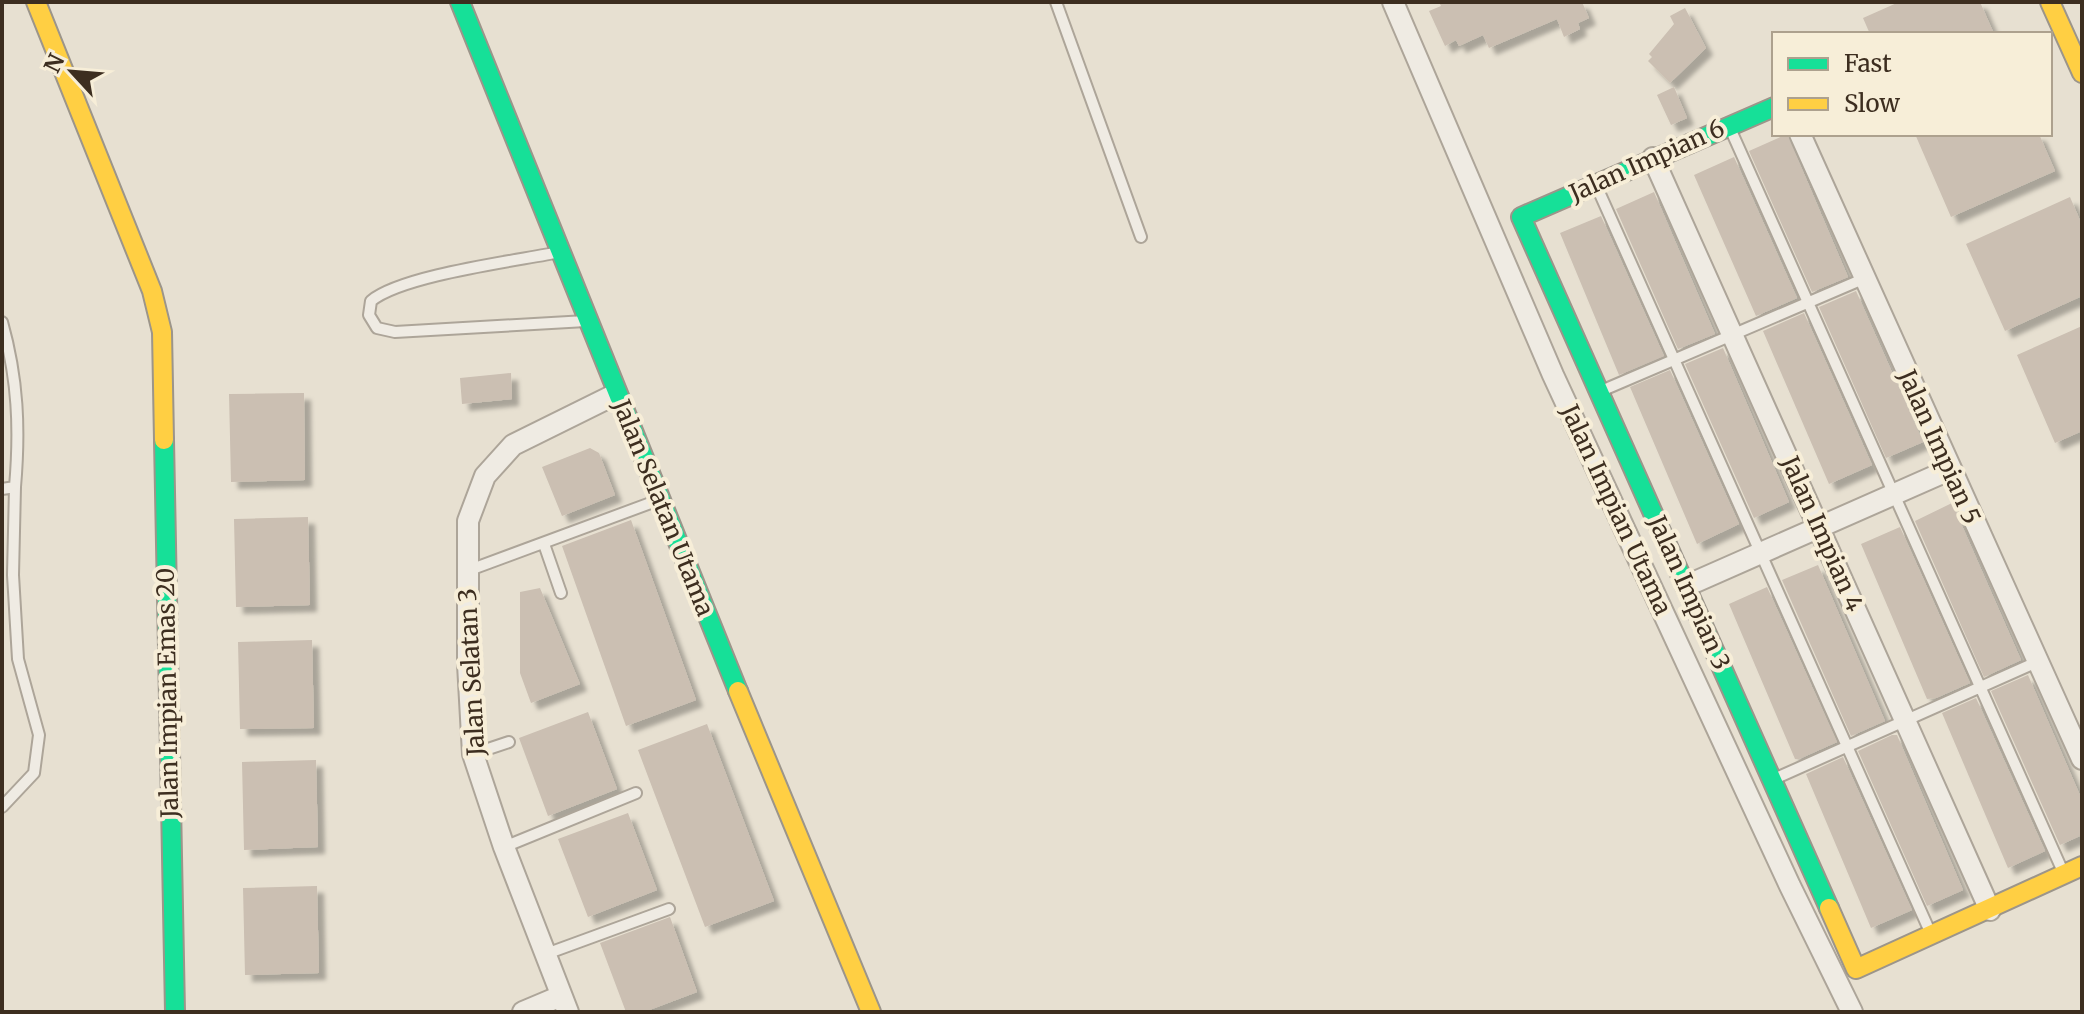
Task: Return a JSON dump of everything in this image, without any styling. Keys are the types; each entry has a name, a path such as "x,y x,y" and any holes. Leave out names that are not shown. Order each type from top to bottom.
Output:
{"street":[{"name":"Jalan Impian Emas 20","path":"36,2 152,291 162,332 175,1012"},
{"name":"Jalan Selatan Utama","path":"460,2 659,500 871,1012"},
{"name":"Jalan Impian Utama","path":"1393,2 1553,375 1790,886 1852,1012"},
{"path":"2050,2 2082,73"},
{"name":"Jalan Impian 6","path":"1521,217 1728,124 1772,108"},
{"name":"Jalan Impian 5","path":"1801,136 2082,759"},
{"name":"Jalan Impian 4","path":"1653,158 1990,910"},
{"name":"Jalan Impian 3","path":"1521,217 1856,969 1932,935"},
{"name":"Jalan Selatan 3","path":"564,1004 504,847 473,754 468,521 477,492 513,445 616,394"},
{"path":"1686,586 1949,470"},
{"path":"1932,935 2082,866"},
{"path":"523,1012 564,1004"}],"lane":[{"path":"1056,2 1141,237"},
{"path":"1728,124 2064,875"},
{"path":"1595,183 1932,935"},
{"path":"561,252 411,283 380,294 371,301 369,315 377,328 395,332 588,321"},
{"path":"1599,392 1863,279"},
{"path":"2,322 20,421 13,575 18,659 39,735 34,773 2,807"},
{"path":"2,489 15,487"},
{"path":"467,571 659,500"},
{"path":"544,544 561,593"},
{"path":"1773,779 2037,662"},
{"path":"473,754 509,742"},
{"path":"504,847 636,793"},
{"path":"546,954 669,909"}],"building":[{"path":"1439,2 1582,2 1589,18 1578,23 1580,29 1564,37 1557,19 1489,48 1483,35 1459,46 1456,40 1445,46 1429,11 1441,6"},
{"path":"1899,2 1980,2 1993,32 1869,32 1863,18"},
{"path":"1685,8 1706,48 1670,83 1648,61 1652,57 1649,54 1674,24 1670,16"},
{"path":"1674,87 1687,118 1671,125 1657,95"},
{"path":"1788,136 1848,277 1812,292 1749,151"},
{"path":"1916,136 2040,136 2055,171 1951,217"},
{"path":"1734,157 1797,298 1756,316 1694,175"},
{"path":"1654,192 1715,334 1678,349 1616,209"},
{"path":"2070,197 2082,225 2082,296 2005,331 1966,244"},
{"path":"1601,216 1664,356 1619,375 1560,233"},
{"path":"1856,291 1923,442 1886,458 1819,307"},
{"path":"1804,313 1872,465 1829,484 1763,331"},
{"path":"2082,326 2082,431 2055,443 2017,355"},
{"path":"1723,348 1789,502 1754,518 1685,364"},
{"path":"1670,370 1739,524 1697,544 1630,387"},
{"path":"511,373 512,399 462,404 460,378"},
{"path":"304,393 305,480 231,482 229,394"},
{"path":"590,448 599,453 615,495 562,516 542,467"},
{"path":"1952,503 2021,660 1984,677 1915,521"},
{"path":"308,517 310,605 236,607 234,519"},
{"path":"631,520 696,700 626,726 562,546"},
{"path":"1900,527 1970,683 1936,698 1927,699 1861,544"},
{"path":"1818,565 1885,721 1851,736 1782,580"},
{"path":"1767,587 1837,742 1799,759 1795,759 1729,604"},
{"path":"540,588 580,684 531,703 520,673 520,592"},
{"path":"312,640 314,728 240,729 238,642"},
{"path":"2028,675 2082,800 2082,835 2060,845 1991,691"},
{"path":"1976,698 2045,851 2008,868 1942,713"},
{"path":"588,712 617,789 548,816 519,738"},
{"path":"707,724 774,901 705,927 638,750"},
{"path":"1897,735 1963,890 1927,906 1858,751"},
{"path":"1843,757 1912,910 1871,928 1806,774"},
{"path":"316,760 318,847 244,850 242,762"},
{"path":"628,813 657,890 588,917 558,839"},
{"path":"317,886 319,973 245,975 243,888"},
{"path":"670,917 697,992 644,1012 626,1012 600,943"}],"traffic: fast":[{"path":"460,2 738,691"},
{"path":"1772,108 1521,217 1829,908"},
{"path":"164,440 175,1012"}],"traffic: slow":[{"path":"36,2 152,291 162,332 164,440"},
{"path":"2050,2 2082,73"},
{"path":"738,691 871,1012"},
{"path":"1829,908 1856,969 2082,866"}]}
